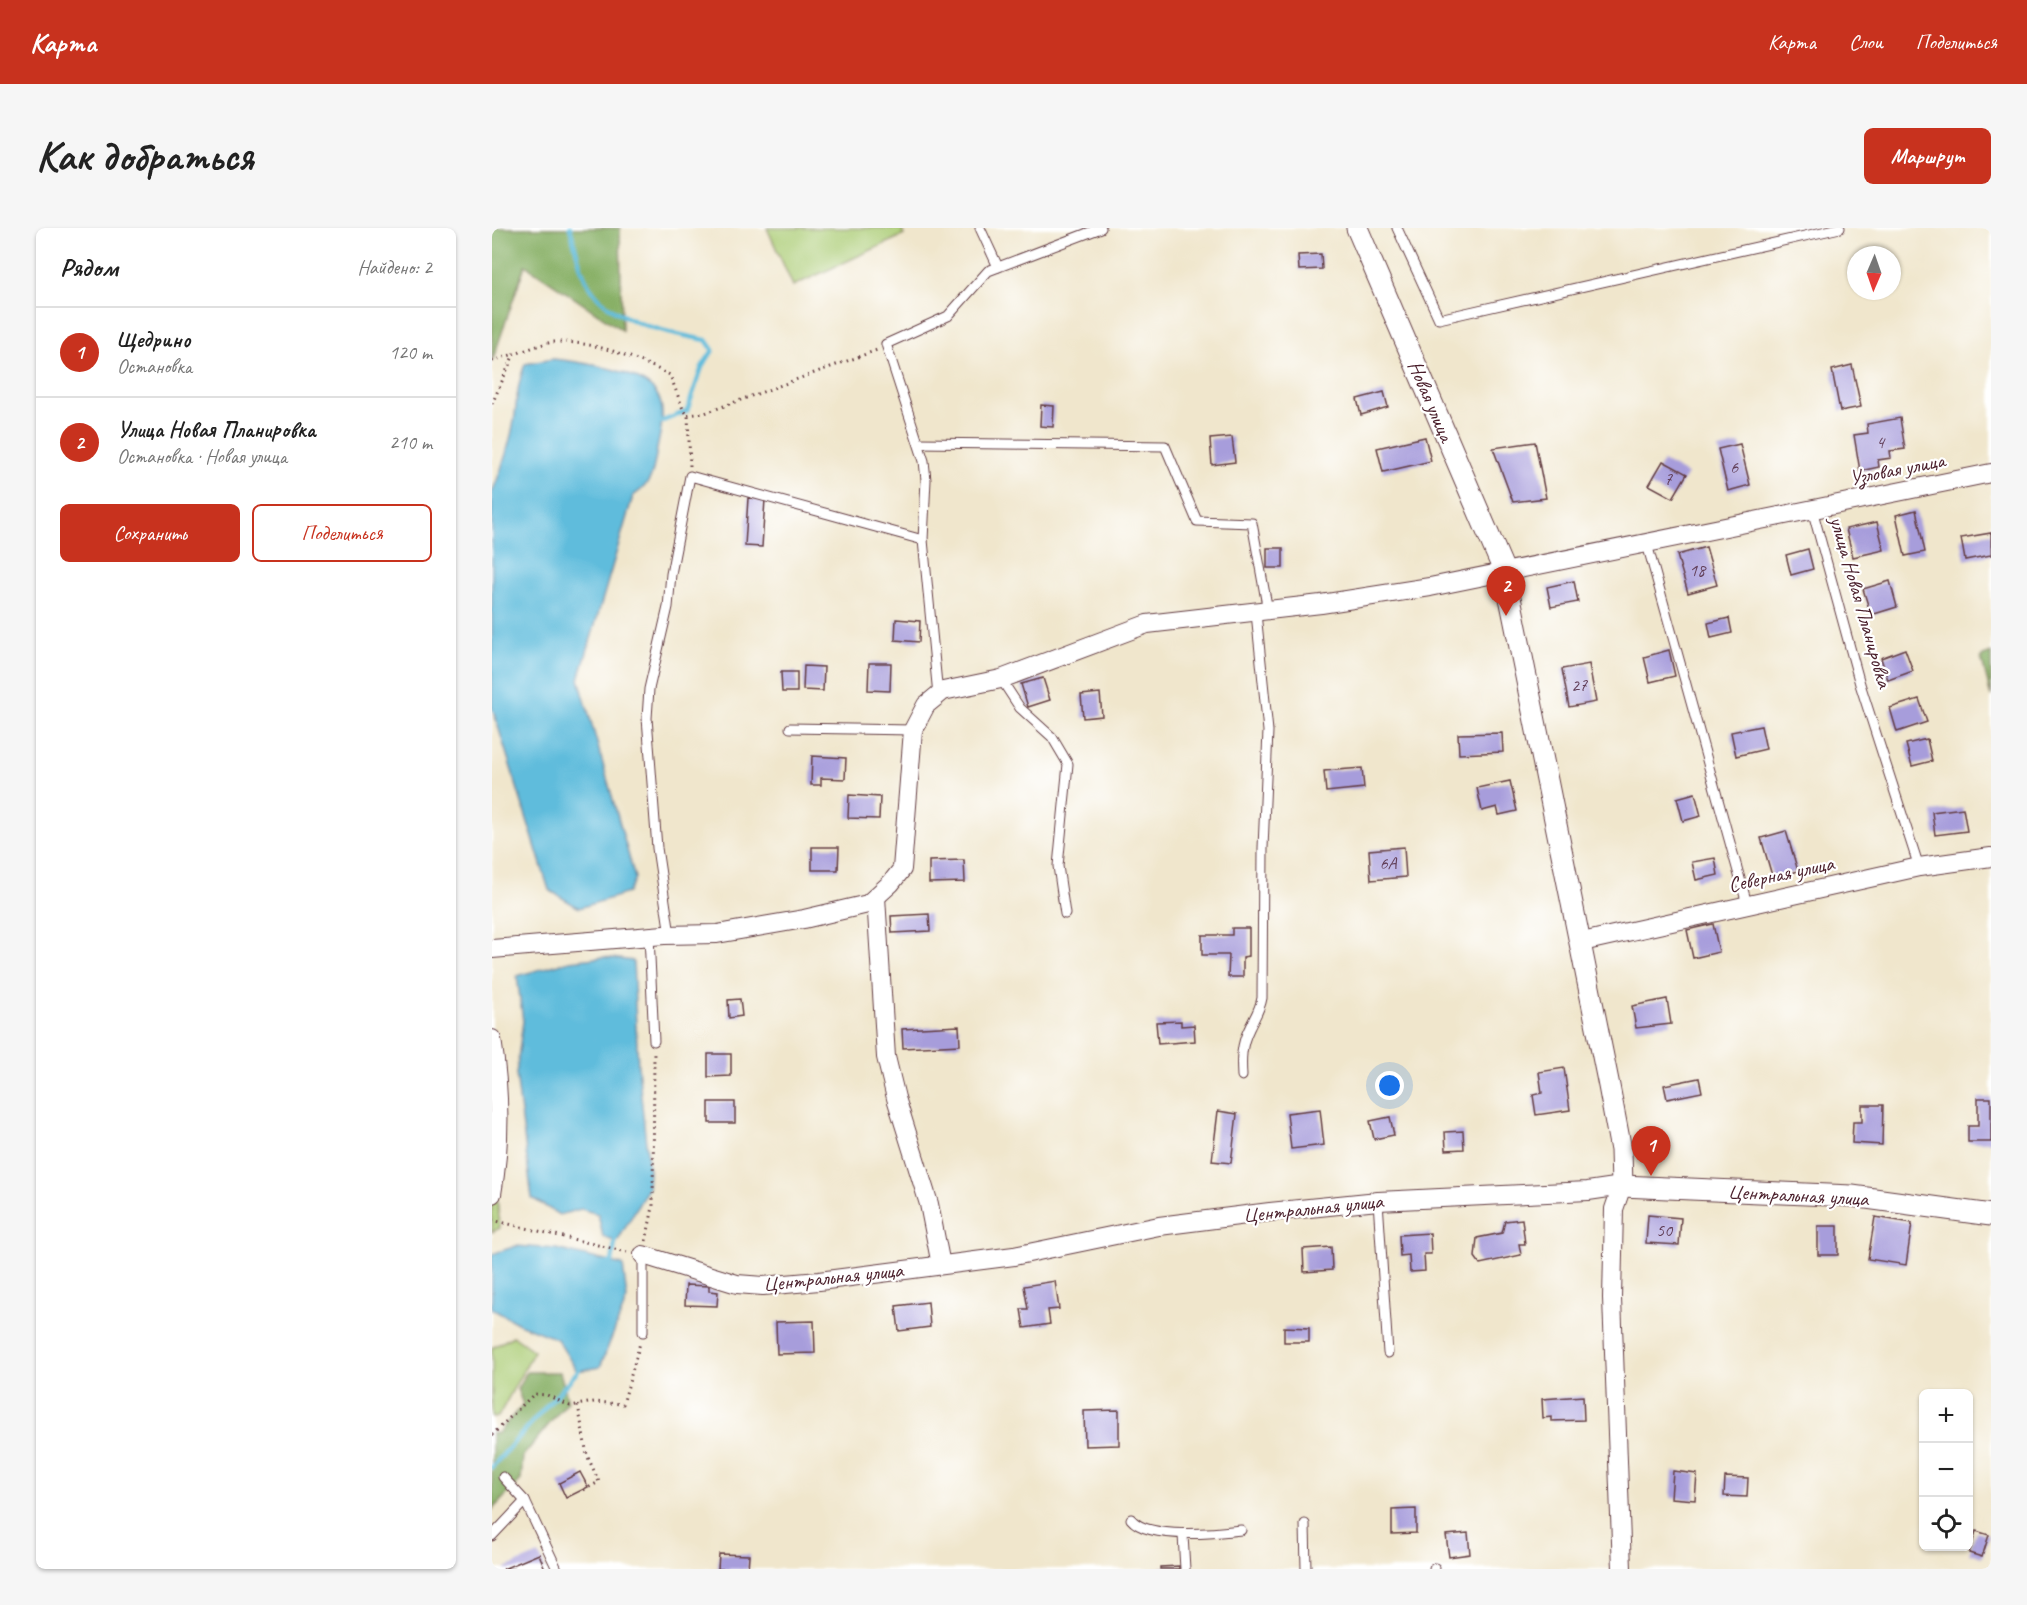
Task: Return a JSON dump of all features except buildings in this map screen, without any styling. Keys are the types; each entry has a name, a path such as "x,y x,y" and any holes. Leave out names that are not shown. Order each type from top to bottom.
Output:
{"street":[{"name":"Новая улица","path":"1357,228 1505,573 1582,942 1619,1137 1622,1186"},
{"name":"Узловая улица","path":"1812,509 1991,472"},
{"name":"улица Новая Планировка","path":"938,695 943,691 1001,679 1147,624 1262,612 1505,573 1812,509"},
{"path":"492,949 649,936 717,934 804,919 868,904 902,869 913,730 926,705 938,695"},
{"name":"Северная улица","path":"1582,942 1919,867 1991,857"},
{"path":"876,897 886,1057 896,1098 929,1204 941,1265"},
{"path":"492,1039 498,1162 492,1194"},
{"path":"1622,1186 1614,1209 1612,1298 1622,1569"},
{"name":"Центральная улица","path":"643,1255 736,1284 763,1286 1014,1256 1159,1226 1378,1201 1588,1191 1622,1186 1852,1196 1991,1215"}],"lane":[{"path":"980,228 998,267"},
{"path":"938,695 923,540 926,480 920,443 886,344 948,316 982,276 998,267 1101,228"},
{"path":"1397,228 1439,319 1840,228"},
{"path":"920,443 1165,446 1197,520 1252,523 1262,612 1268,731 1263,848 1262,998 1261,1007 1240,1057 1242,1076"},
{"path":"670,935 657,848 647,718 649,689 668,607 671,574 690,476 923,540"},
{"name":"улица Новая Планировка","path":"1812,509 1860,684 1919,867"},
{"path":"1647,544 1748,904"},
{"path":"1001,679 1020,708 1052,737 1068,764 1058,866 1065,914"},
{"path":"790,728 913,730"},
{"path":"649,936 654,1041"},
{"path":"1378,1201 1388,1353"},
{"path":"643,1255 644,1332"},
{"path":"503,1477 525,1501 557,1569"},
{"path":"492,1536 525,1501"},
{"path":"1131,1519 1144,1528 1183,1535 1241,1530"},
{"path":"1305,1524 1306,1569"},
{"path":"1183,1535 1185,1569"}],"path":[{"path":"492,361 553,342 613,350 638,358 670,375 683,409 688,414 690,476"},
{"path":"688,414 705,413 873,352 886,344"},
{"path":"492,404 514,354"},
{"path":"643,1255 653,1207 656,1142 654,1041"},
{"path":"492,1220 610,1250 622,1251"},
{"path":"492,1434 534,1394 547,1395 570,1406 594,1402 623,1404 644,1332"},
{"path":"578,1405 587,1455 599,1482 580,1492"}],"green space":[{"path":"492,228 620,228 622,330 525,265 492,362"},
{"path":"767,228 901,228 904,235 793,286"},
{"path":"1991,653 1991,696 1981,657"},
{"path":"492,1143 500,1228 492,1232"},
{"path":"513,1336 534,1351 498,1417 492,1417 492,1348"},
{"path":"527,1372 560,1372 568,1401 523,1456 521,1480 492,1510 492,1432 497,1434 523,1404 517,1389"}],"water":[{"path":"553,359 596,365 628,374 652,388 659,398 662,410 661,430 653,471 645,486 633,496 579,679 635,878 628,893 579,908 549,890 492,707 492,493 509,445 519,383 525,364"},
{"path":"604,957 633,961 638,1067 649,1172 648,1188 617,1242 603,1237 598,1214 581,1209 559,1215 532,1198 516,1074 523,1021 517,976 569,961"},
{"path":"516,1246 556,1249 623,1265 627,1299 600,1367 577,1371 557,1339 519,1324 492,1309 492,1254"}],"waterway":[{"path":"570,228 585,278 594,293 606,305 637,322 654,328 706,340 713,350 702,367 687,411 658,423"},
{"path":"608,1263 612,1262 616,1236"},
{"path":"492,1467 578,1371 580,1365"}],"place":[{"name":"Улица Новая Планировка","path":"1506,616"},
{"name":"Щедрино","path":"1651,1176"}]}
